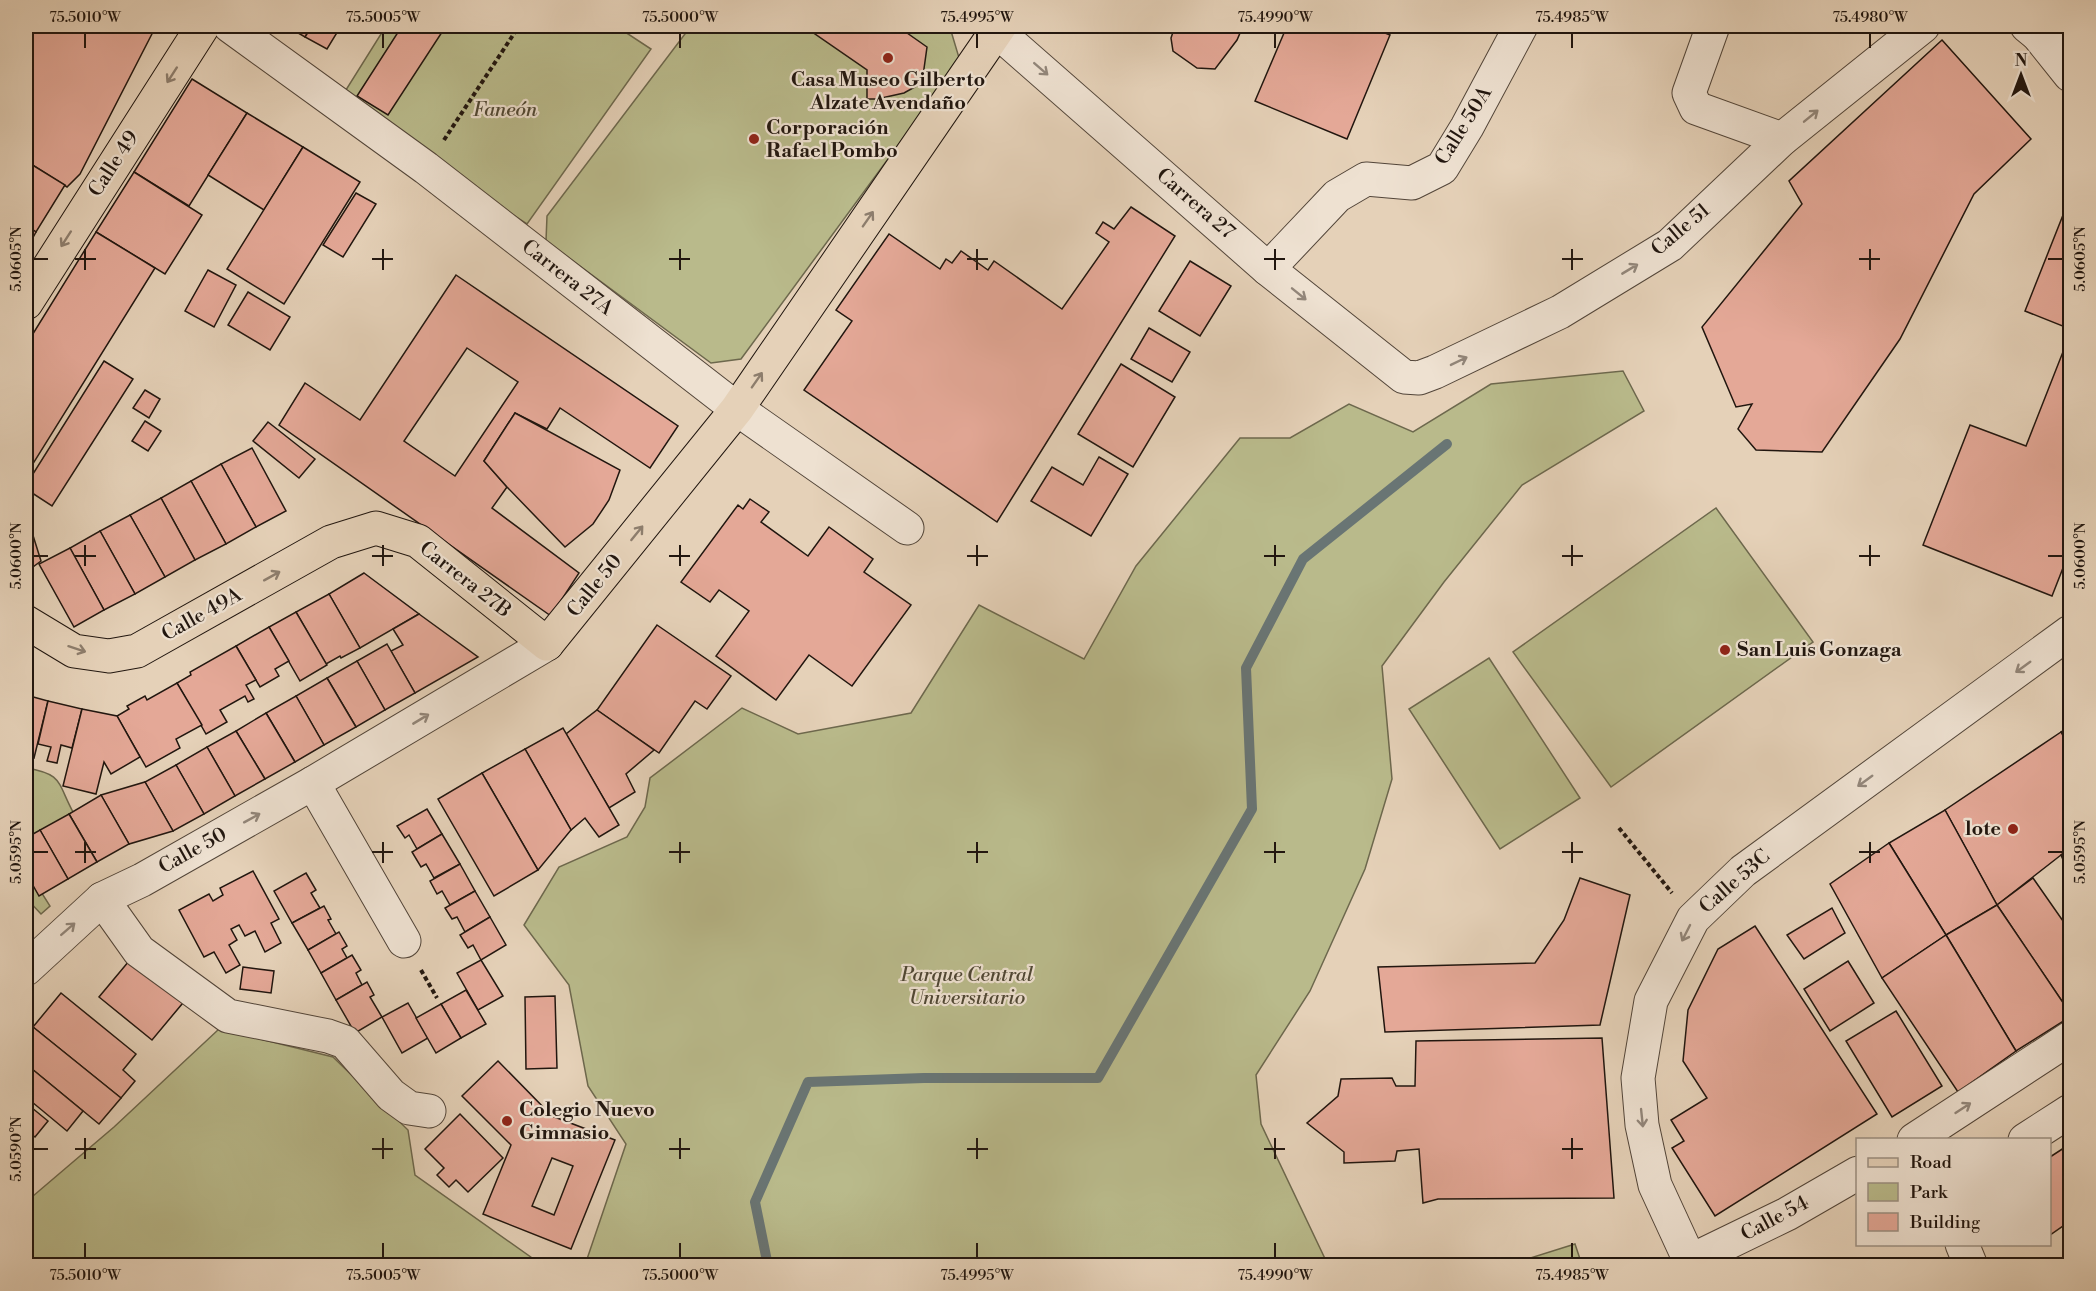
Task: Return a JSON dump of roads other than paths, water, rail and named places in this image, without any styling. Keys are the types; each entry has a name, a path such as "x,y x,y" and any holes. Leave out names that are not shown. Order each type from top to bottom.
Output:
{"main road":[{"name":"Calle 49","path":"26,303 203,26"},
{"name":"Calle 50","path":"547,644 737,409 996,27"},
{"name":"Carrera 27B","path":"376,528 418,541 547,644"},
{"name":"Calle 49A","path":"26,622 74,651 109,656 138,651 331,542 376,528"}],"street":[{"name":"Carrera 27A","path":"230,26 426,168 737,409 907,528"},
{"name":"Calle 50A","path":"1268,268 1337,196 1366,179 1412,183 1443,168 1521,26"},
{"path":"1713,26 1689,93 1696,108 1782,139"},
{"name":"Calle 51","path":"1404,377 1419,378 1435,372 1560,312 1670,245 1782,139 1923,26"},
{"name":"Carrera 27","path":"996,27 1268,268 1404,377"},
{"path":"2044,29 2070,75"},
{"name":"Calle 53C","path":"1690,1262 1655,1185 1642,1125 1638,1078 1651,1001 1693,919 1743,871 2070,632"},
{"name":"Calle 50","path":"26,969 102,899 142,880 313,783 547,644"},
{"path":"313,783 404,940"},
{"path":"102,899 139,951 228,1017 328,1036 345,1042 391,1095 409,1108 429,1111"},
{"path":"1917,1138 2070,1038"},
{"path":"2028,1138 2070,1111"},
{"name":"Calle 54","path":"1690,1262 1788,1214 1856,1174"},
{"path":"1962,1246 1971,1266"}],"waterway":[{"path":"768,1266 755,1202 808,1082 924,1078 1098,1078 1252,809 1246,668 1303,559 1447,444"}],"place":[{"name":"Casa Museo Gilberto Alzate Avendaño","path":"888,58"},
{"name":"Corporación Rafael Pombo","path":"754,139"},
{"name":"San Luis Gonzaga","path":"1725,650"},
{"name":"lote","path":"2013,829"},
{"name":"Colegio Nuevo Gimnasio","path":"507,1121"}],"park label":[{"name":"Faneón","path":"505,110"},
{"name":"Parque Central Universitario","path":"967,986"}]}
